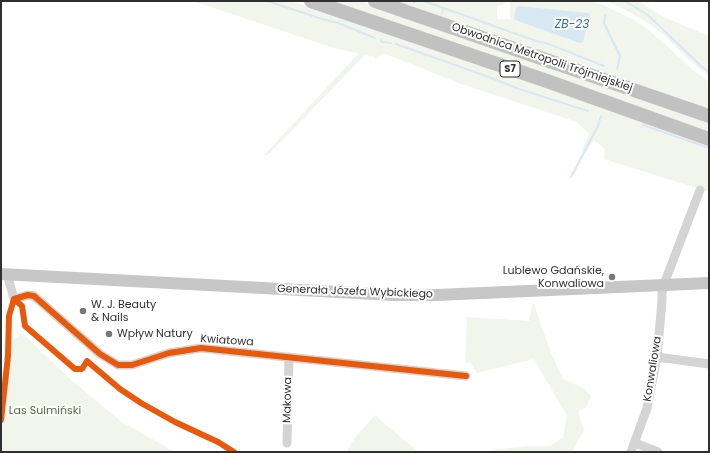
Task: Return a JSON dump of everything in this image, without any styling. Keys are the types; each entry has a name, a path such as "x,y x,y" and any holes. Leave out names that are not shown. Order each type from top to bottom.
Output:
{"highway":[{"name":"Obwodnica Metropolii Trójmiejskiej","path":"311,1 544,80 709,139"},
{"name":"Obwodnica Metropolii Trójmiejskiej","path":"375,1 709,116"}],"main road":[{"name":"Generała Józefa Wybickiego","path":"5,275 394,295 445,295 709,283"}],"street":[{"name":"Konwaliowa","path":"631,452 647,408 657,356 664,284 700,190"},
{"name":"Kwiatowa","path":"5,275 9,281 14,299 28,294 34,296 100,354 118,365 132,366 169,353 201,348 466,376"},
{"path":"657,356 709,364"},
{"name":"Makowa","path":"288,443 289,357"},
{"path":"635,443 658,452"}],"green space":[{"path":"193,1 291,1 709,146 709,192 604,159 605,149 594,140 586,152 582,150 589,134 577,122 461,84 383,53 375,60 374,57 365,55 267,156 265,154 359,53 337,49"},
{"path":"324,1 361,1 548,64 709,120 709,134"},
{"path":"395,1 506,1 503,5 497,6 497,19 510,19 510,1 588,1 603,5 645,27 693,70 709,82 709,109"},
{"path":"606,1 639,1 663,17 709,36 709,76 689,60 664,35 648,23 624,9"},
{"path":"533,302 551,353 563,379 585,389 591,397 586,407 578,412 584,430 572,452 488,452 528,446 550,446 563,437 567,416 534,359 477,373 471,363 465,362 467,317 529,321"},
{"name":"Las Sulmiński","path":"22,333 71,380 122,422 175,452 1,452 1,422 3,421 11,342"},
{"path":"375,415 419,452 346,452 354,439"}],"water":[{"name":"ZB-23","path":"518,6 589,13 590,16 583,42 580,43 515,20 516,8"}],"waterway":[{"path":"267,1 338,23 375,38"},
{"path":"424,1 536,41 549,44 604,66"},
{"path":"625,1 648,15 709,72"},
{"path":"442,13 444,8"},
{"path":"605,15 604,23 620,56 617,69"},
{"path":"381,40 382,42 391,43"},
{"path":"396,44 519,89 588,111"},
{"path":"571,177 598,126 601,116"},
{"path":"643,125 709,148"}],"cycle path":[{"path":"14,299 28,295 34,296 100,354 118,365 132,365 169,353 201,348 466,376"},
{"path":"14,299 22,306 25,326 75,369 82,369 87,361 120,389 141,403 175,422 218,442 234,452"},
{"path":"1,420 8,356 9,316 14,299"}],"place":[{"name":"Lublewo Gdańskie, Konwaliowa","path":"612,277"},
{"name":"W. J. Beauty & Nails","path":"83,311"},
{"name":"Wpływ Natury","path":"109,334"}]}
